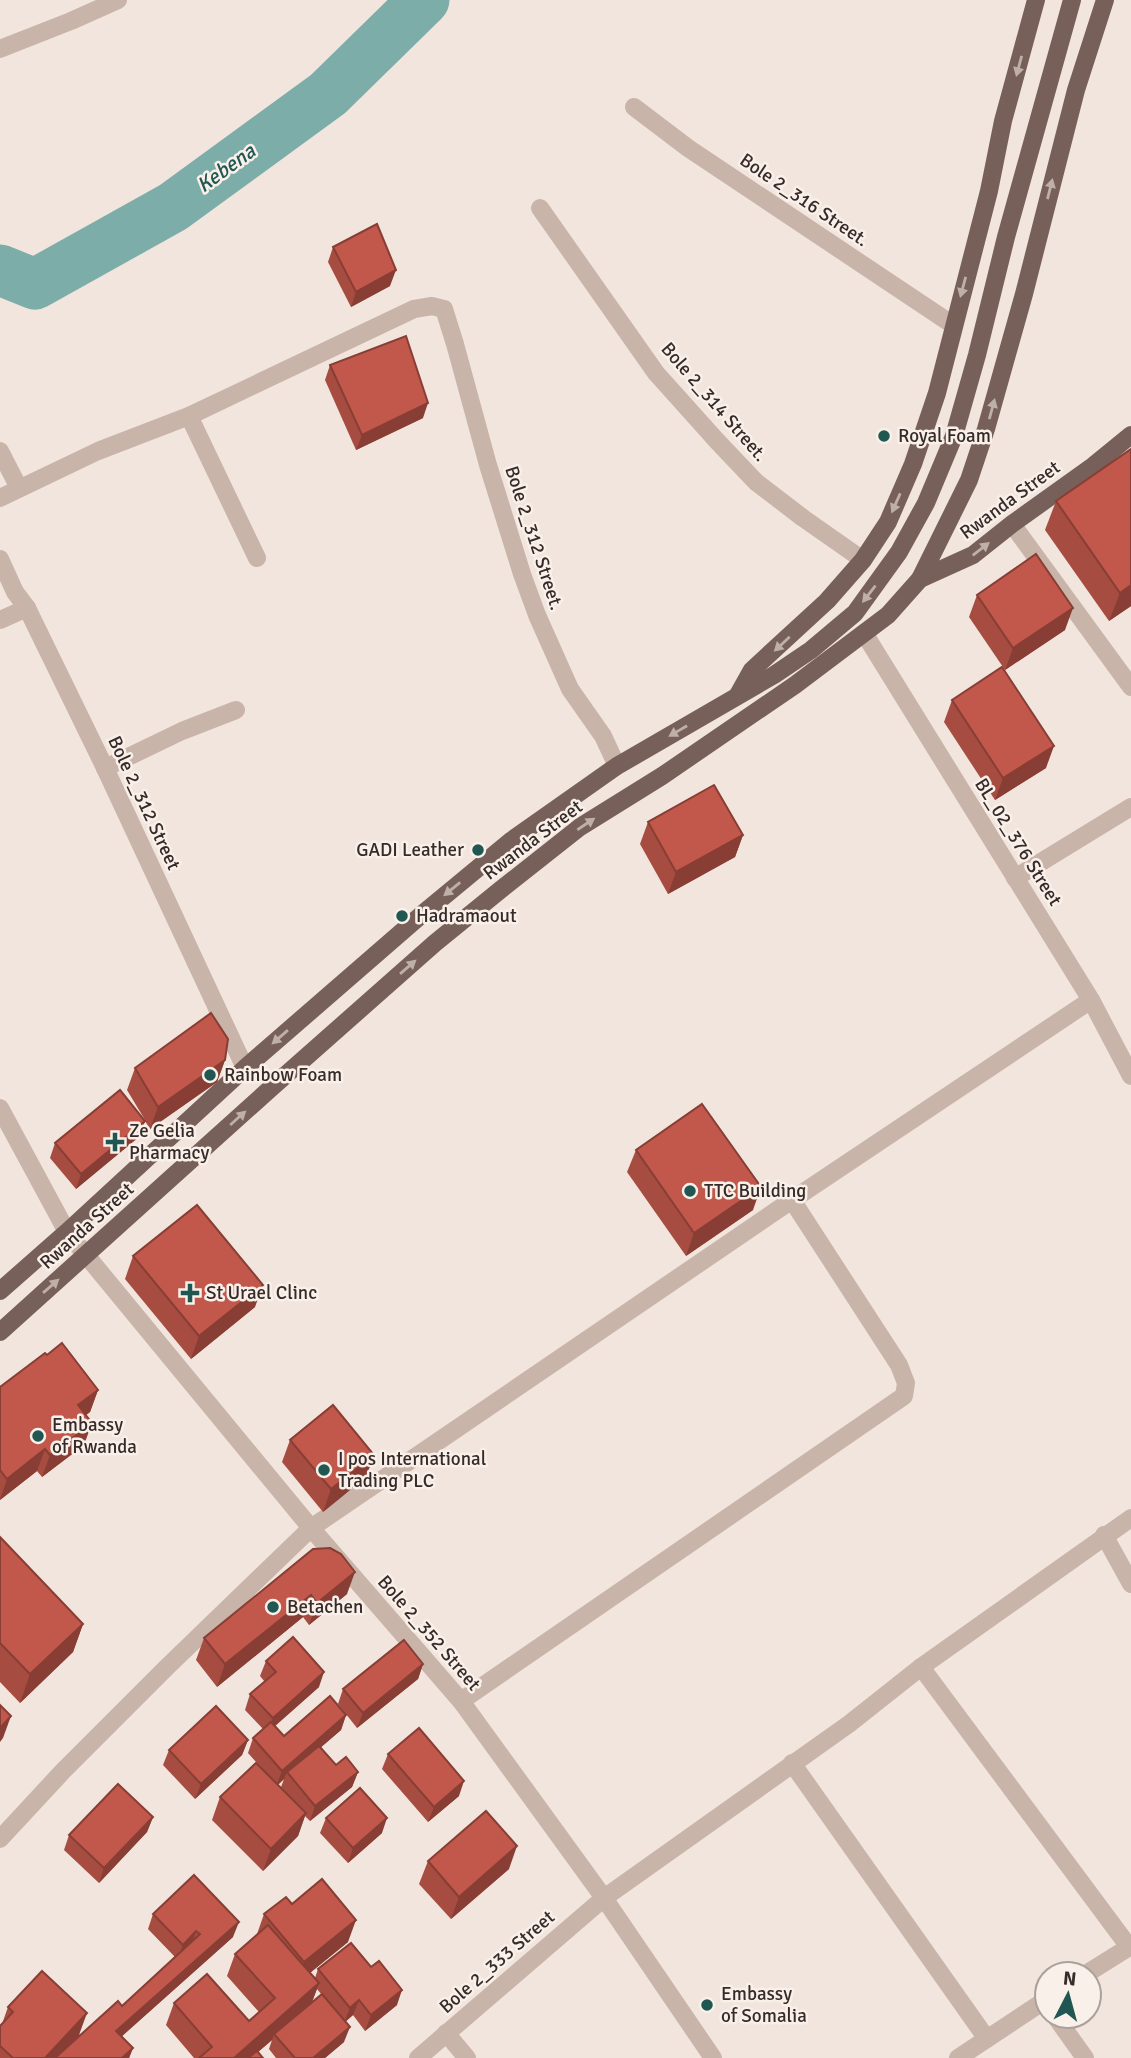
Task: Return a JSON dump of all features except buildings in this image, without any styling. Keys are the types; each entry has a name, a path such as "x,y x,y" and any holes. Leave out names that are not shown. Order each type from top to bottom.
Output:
{"main road":[{"name":"Rwanda Street","path":"0,1291 245,1068 420,916 512,841 617,766 737,696 752,670 827,601 863,560 888,522 913,464 937,393 1035,0"},
{"path":"737,696 811,650 855,613 899,552 937,478 954,436 977,355 1006,237 1072,0"},
{"path":"920,579 969,480 986,429 1076,90 1105,0"},
{"name":"Rwanda Street","path":"0,1332 301,1061 435,943 499,891 580,827 662,776 864,634 888,615 920,579 973,555 1131,435"}],"street":[{"path":"0,49 118,0"},
{"name":"Bole 2_316 Street.","path":"634,107 688,148 953,325"},
{"name":"Bole 2_314 Street.","path":"540,208 656,373 717,441 756,482 863,560"},
{"name":"Bole 2_312 Street.","path":"189,416 414,309 432,306 444,309 488,465 537,615 570,689 603,736 617,766"},
{"path":"0,498 98,451 189,416 257,558"},
{"path":"0,451 19,488"},
{"path":"1012,524 1131,687"},
{"name":"Bole 2_312 Street","path":"0,559 15,592 27,608 105,768 245,1068"},
{"path":"0,620 27,608"},
{"name":"BL_02_376 Street","path":"864,634 1091,1000 1131,1076"},
{"path":"105,768 182,731 236,710"},
{"path":"1015,878 1131,807"},
{"path":"0,1839 157,1677 311,1528 1091,1000"},
{"name":"Bole 2_352 Street","path":"0,1108 67,1232 311,1528 461,1701 604,1898 713,2058"},
{"path":"461,1701 904,1396 906,1383 899,1365 792,1200"},
{"name":"Bole 2_333 Street","path":"418,2058 604,1898 849,1724 921,1667 1131,1518"},
{"path":"1104,1535 1131,1584"},
{"path":"921,1667 1130,1946 1103,1963"},
{"path":"792,1763 987,2039"},
{"path":"958,2058 1033,2009"},
{"path":"1065,2030 1085,2058"},
{"path":"446,2033 467,2058"}],"waterway":[{"name":"Kebena","path":"0,270 35,284 173,207 328,94 424,0"}],"place":[{"name":"Royal Foam","path":"884,436"},
{"name":"GADI Leather","path":"478,850"},
{"name":"Hadramaout","path":"402,916"},
{"name":"Rainbow Foam","path":"210,1075"},
{"name":"Ze Gelia Pharmacy","path":"115,1142"},
{"name":"TTC Building","path":"690,1191"},
{"name":"St Urael Clinc","path":"190,1293"},
{"name":"Embassy of Rwanda","path":"38,1436"},
{"name":"I pos International Trading PLC","path":"324,1470"},
{"name":"Betachen","path":"273,1607"},
{"name":"Embassy of Somalia","path":"707,2005"}]}
